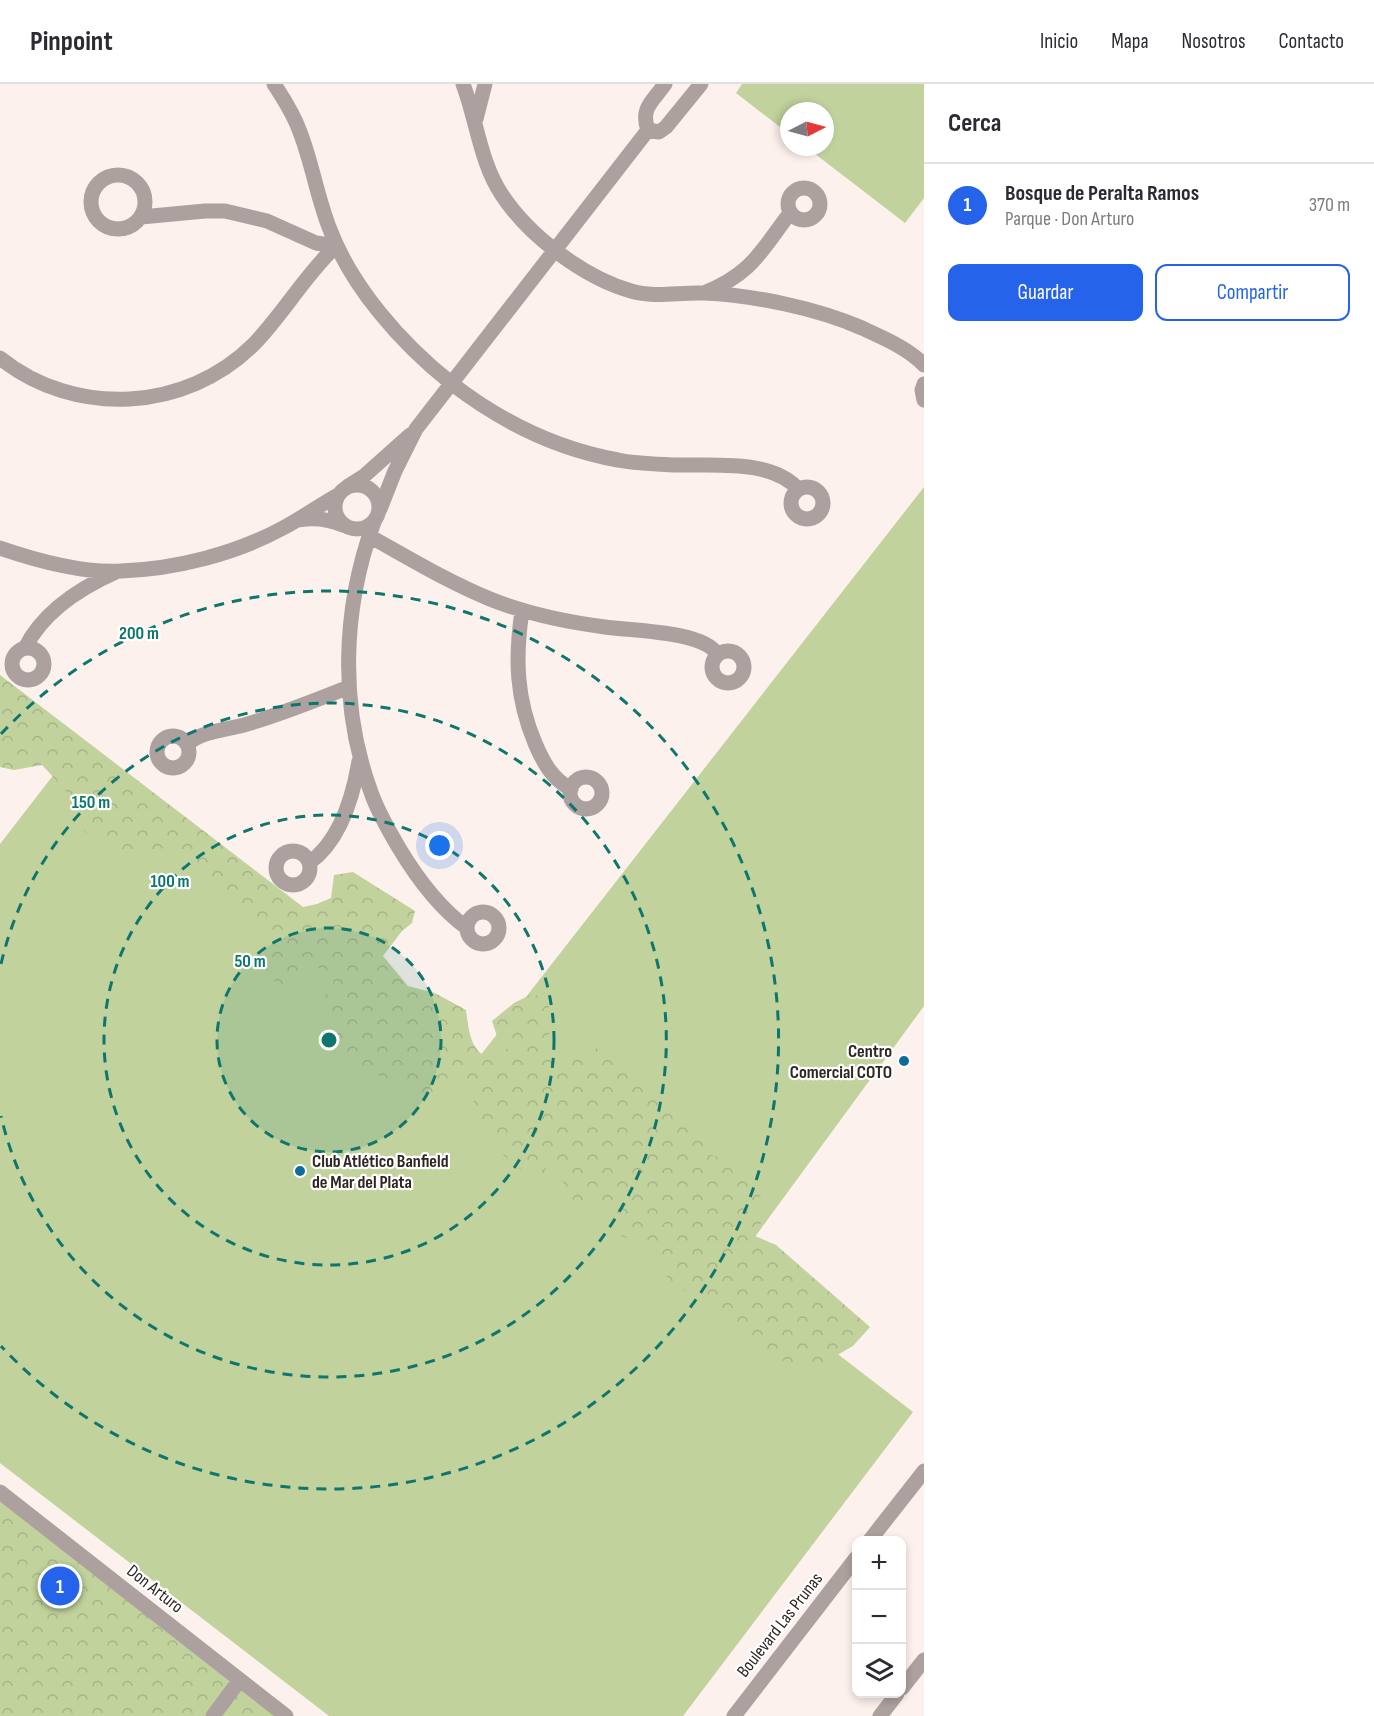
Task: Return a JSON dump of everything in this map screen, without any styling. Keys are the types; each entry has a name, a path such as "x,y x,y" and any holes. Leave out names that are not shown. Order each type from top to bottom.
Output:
{"street":[{"path":"274,84 291,111 300,131 321,206 336,246 353,275 374,305 415,351 452,384 506,419 561,445 619,460 677,465 748,467 782,476 798,489"},
{"path":"463,84 476,123 482,152 501,194 517,215 554,249 595,275 630,291 647,294 702,293 773,302 827,315 879,336 924,365"},
{"path":"476,123 484,84"},
{"path":"648,130 644,118 646,110 665,84"},
{"path":"648,130 659,132 666,127 701,84"},
{"path":"0,548 46,561 91,569 119,571 172,565 210,556 262,538 286,527 343,491 364,476 416,429 648,130"},
{"path":"141,217 205,211 225,212 267,221 316,243 336,246"},
{"path":"702,293 719,286 748,267 764,250 790,213"},
{"path":"0,358 17,371 35,380 77,394 101,399 147,398 176,391 201,382 238,359 271,326 320,261 336,246"},
{"path":"924,384 922,390 924,400"},
{"path":"416,429 395,471 363,556 349,635 349,687 360,759 372,797 405,857 436,900 467,928"},
{"path":"363,556 358,539 338,520 334,507 343,491 361,485 372,490 377,496 374,522"},
{"path":"293,522 316,518 326,519 346,527 363,529 374,522"},
{"path":"374,522 444,578 491,599 522,610 572,622 686,637 714,648 717,654"},
{"path":"26,648 41,622 55,610 91,584 119,571"},
{"path":"522,610 518,653 523,710 546,766 554,777 571,789"},
{"path":"187,744 196,737 244,725 349,687"},
{"path":"309,863 320,856 339,825 354,788 360,759"},
{"path":"873,1536 924,1471"},
{"name":"Don Arturo","path":"0,1492 286,1716"},
{"name":"Boulevard Las Prunas","path":"734,1716 852,1563"},
{"path":"906,1683 924,1660"},
{"path":"213,1716 239,1681"},
{"path":"880,1716 894,1698"}],"green space":[{"path":"742,84 924,84 924,198 905,223 818,156 834,156 834,102 780,102 780,127 736,93"},
{"name":"Club Atlético Banfield de Mar del Plata","path":"924,487 924,1006 730,1271 913,1412 683,1716 329,1716 0,1463 0,844 65,760 469,1070"},
{"path":"0,675 303,907 331,898 334,875 353,872 415,911 412,923 402,931 383,956 408,986 435,993 466,1010 470,1036 482,1055 499,1061 507,1048 497,1036 492,1021 514,1003 530,995 542,996 553,1014 555,1031 539,1040 538,1052 557,1059 591,1051 603,1045 621,1065 695,1128 709,1154 725,1160 746,1173 760,1195 765,1215 755,1236 776,1245 870,1327 853,1346 832,1358 817,1365 794,1367 756,1345 698,1299 669,1280 643,1240 622,1237 616,1211 600,1202 579,1204 565,1193 561,1168 548,1165 540,1179 521,1170 501,1153 466,1115 479,1092 456,1070 445,1090 430,1097 352,1063 319,1004 334,982 319,968 304,970 294,989 282,988 266,974 263,949 278,935 164,848 138,854 115,855 79,827 70,795 42,765 14,770 0,767"},
{"path":"0,1492 286,1716 0,1716"}],"place":[{"name":"Centro Comercial COTO","path":"904,1061"},
{"name":"Club Atlético Banfield de Mar del Plata","path":"300,1171"},
{"name":"Bosque de Peralta Ramos","path":"60,1586"}]}
